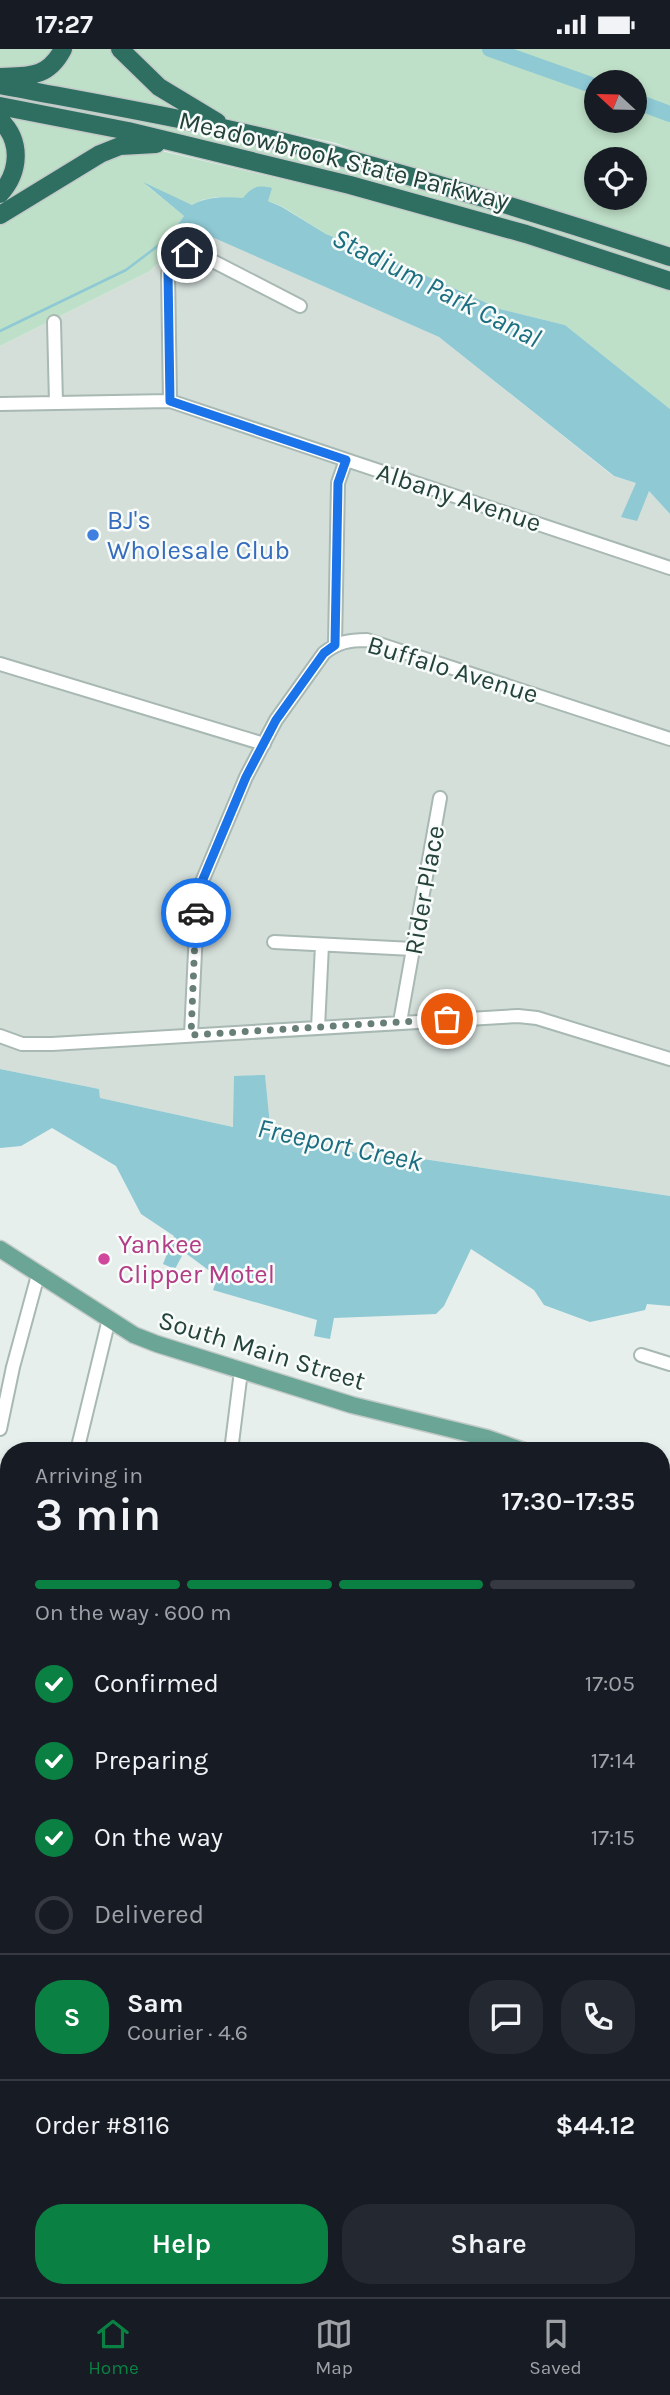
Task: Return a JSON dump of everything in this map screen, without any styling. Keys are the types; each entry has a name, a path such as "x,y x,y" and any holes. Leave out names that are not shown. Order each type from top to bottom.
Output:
{"highway":[{"path":"0,77 32,76 43,72 53,64 63,49"},
{"path":"120,49 159,87 233,130"},
{"name":"Meadowbrook State Parkway","path":"0,85 233,130 333,155 494,201 670,257"},
{"name":"Meadowbrook State Parkway","path":"0,106 114,128 427,205 670,281"},
{"path":"0,120 9,130 16,152 13,175 0,194"},
{"path":"0,215 100,154 120,146 170,143"}],"main road":[{"name":"South Main Street","path":"0,1249 134,1335 157,1344 352,1405 495,1442"}],"street":[{"path":"170,401 168,273 187,253 195,252 300,306"},
{"path":"54,322 56,403"},
{"name":"Albany Avenue","path":"0,404 170,401 670,568"},
{"path":"335,645 338,483 346,460"},
{"name":"Buffalo Avenue","path":"191,1035 197,910 201,884 246,777 276,720 324,653 335,645 367,640 670,739"},
{"path":"0,664 264,744"},
{"name":"Rider Place","path":"400,1023 440,798"},
{"path":"274,942 413,949"},
{"path":"318,1028 322,944"},
{"path":"0,1036 22,1044 52,1044 495,1016 537,1018 670,1059"},
{"path":"0,1429 13,1367 38,1275"},
{"path":"79,1442 109,1319"},
{"path":"640,1355 670,1364"},
{"path":"232,1442 240,1371"}],"shaded area":[{"path":"194,228 439,337 613,476 637,483 621,517 649,491 670,514 670,1196 423,1159 421,1166 271,1135 265,1076 233,1127 100,1098 99,1089 0,1069 0,346 150,271"}],"green space":[{"path":"0,49 54,49 38,68 0,74"},
{"path":"67,49 113,49 176,106 176,109 21,82"},
{"path":"131,49 504,49 523,55 514,49 670,49 670,248 378,159 336,143 231,120 190,102 162,84"},
{"path":"11,95 127,117 280,151 362,173 670,265 670,273 455,205 318,167 10,98"},
{"path":"5,114 126,138 0,208 0,199 17,176"},
{"path":"0,126 12,148 0,186"},
{"path":"149,148 302,184 329,186 513,238 670,288 670,409 565,325 500,309 326,234 283,207 268,201 216,197 192,205 146,185 184,216 168,237 194,228 150,271 0,346 0,225 63,188 98,161 127,149"}],"water":[{"name":"Stadium Park Canal","path":"143,182 192,205 223,197 243,198 256,187 272,188 268,201 326,234 500,309 565,325 670,409 670,514 649,491 637,521 621,517 636,483 614,476 439,337 194,229 167,239 184,216"},
{"path":"0,1069 99,1089 100,1098 233,1127 234,1076 265,1075 271,1135 420,1166 423,1159 670,1196 670,1306 647,1304 645,1310 590,1322 544,1305 534,1290 471,1249 444,1306 436,1314 334,1318 330,1339 314,1336 317,1320 213,1290 218,1277 184,1252 175,1269 163,1264 174,1236 141,1214 116,1166 52,1128 21,1146 0,1148"}],"waterway":[{"path":"490,49 584,82"},
{"path":"648,106 670,114"},
{"path":"0,331 126,270 167,239"}],"way so far":[{"path":"196,913 191,1035 447,1019"}],"place":[{"name":"BJ's Wholesale Club","path":"93,535"},
{"name":"Yankee Clipper Motel","path":"104,1259"}],"route":[{"path":"187,253 168,273 170,401 346,460 338,483 335,645 324,653 276,720 246,777 201,884 196,913"}],"water label":[{"name":"Freeport Creek","path":"340,1144"}]}
